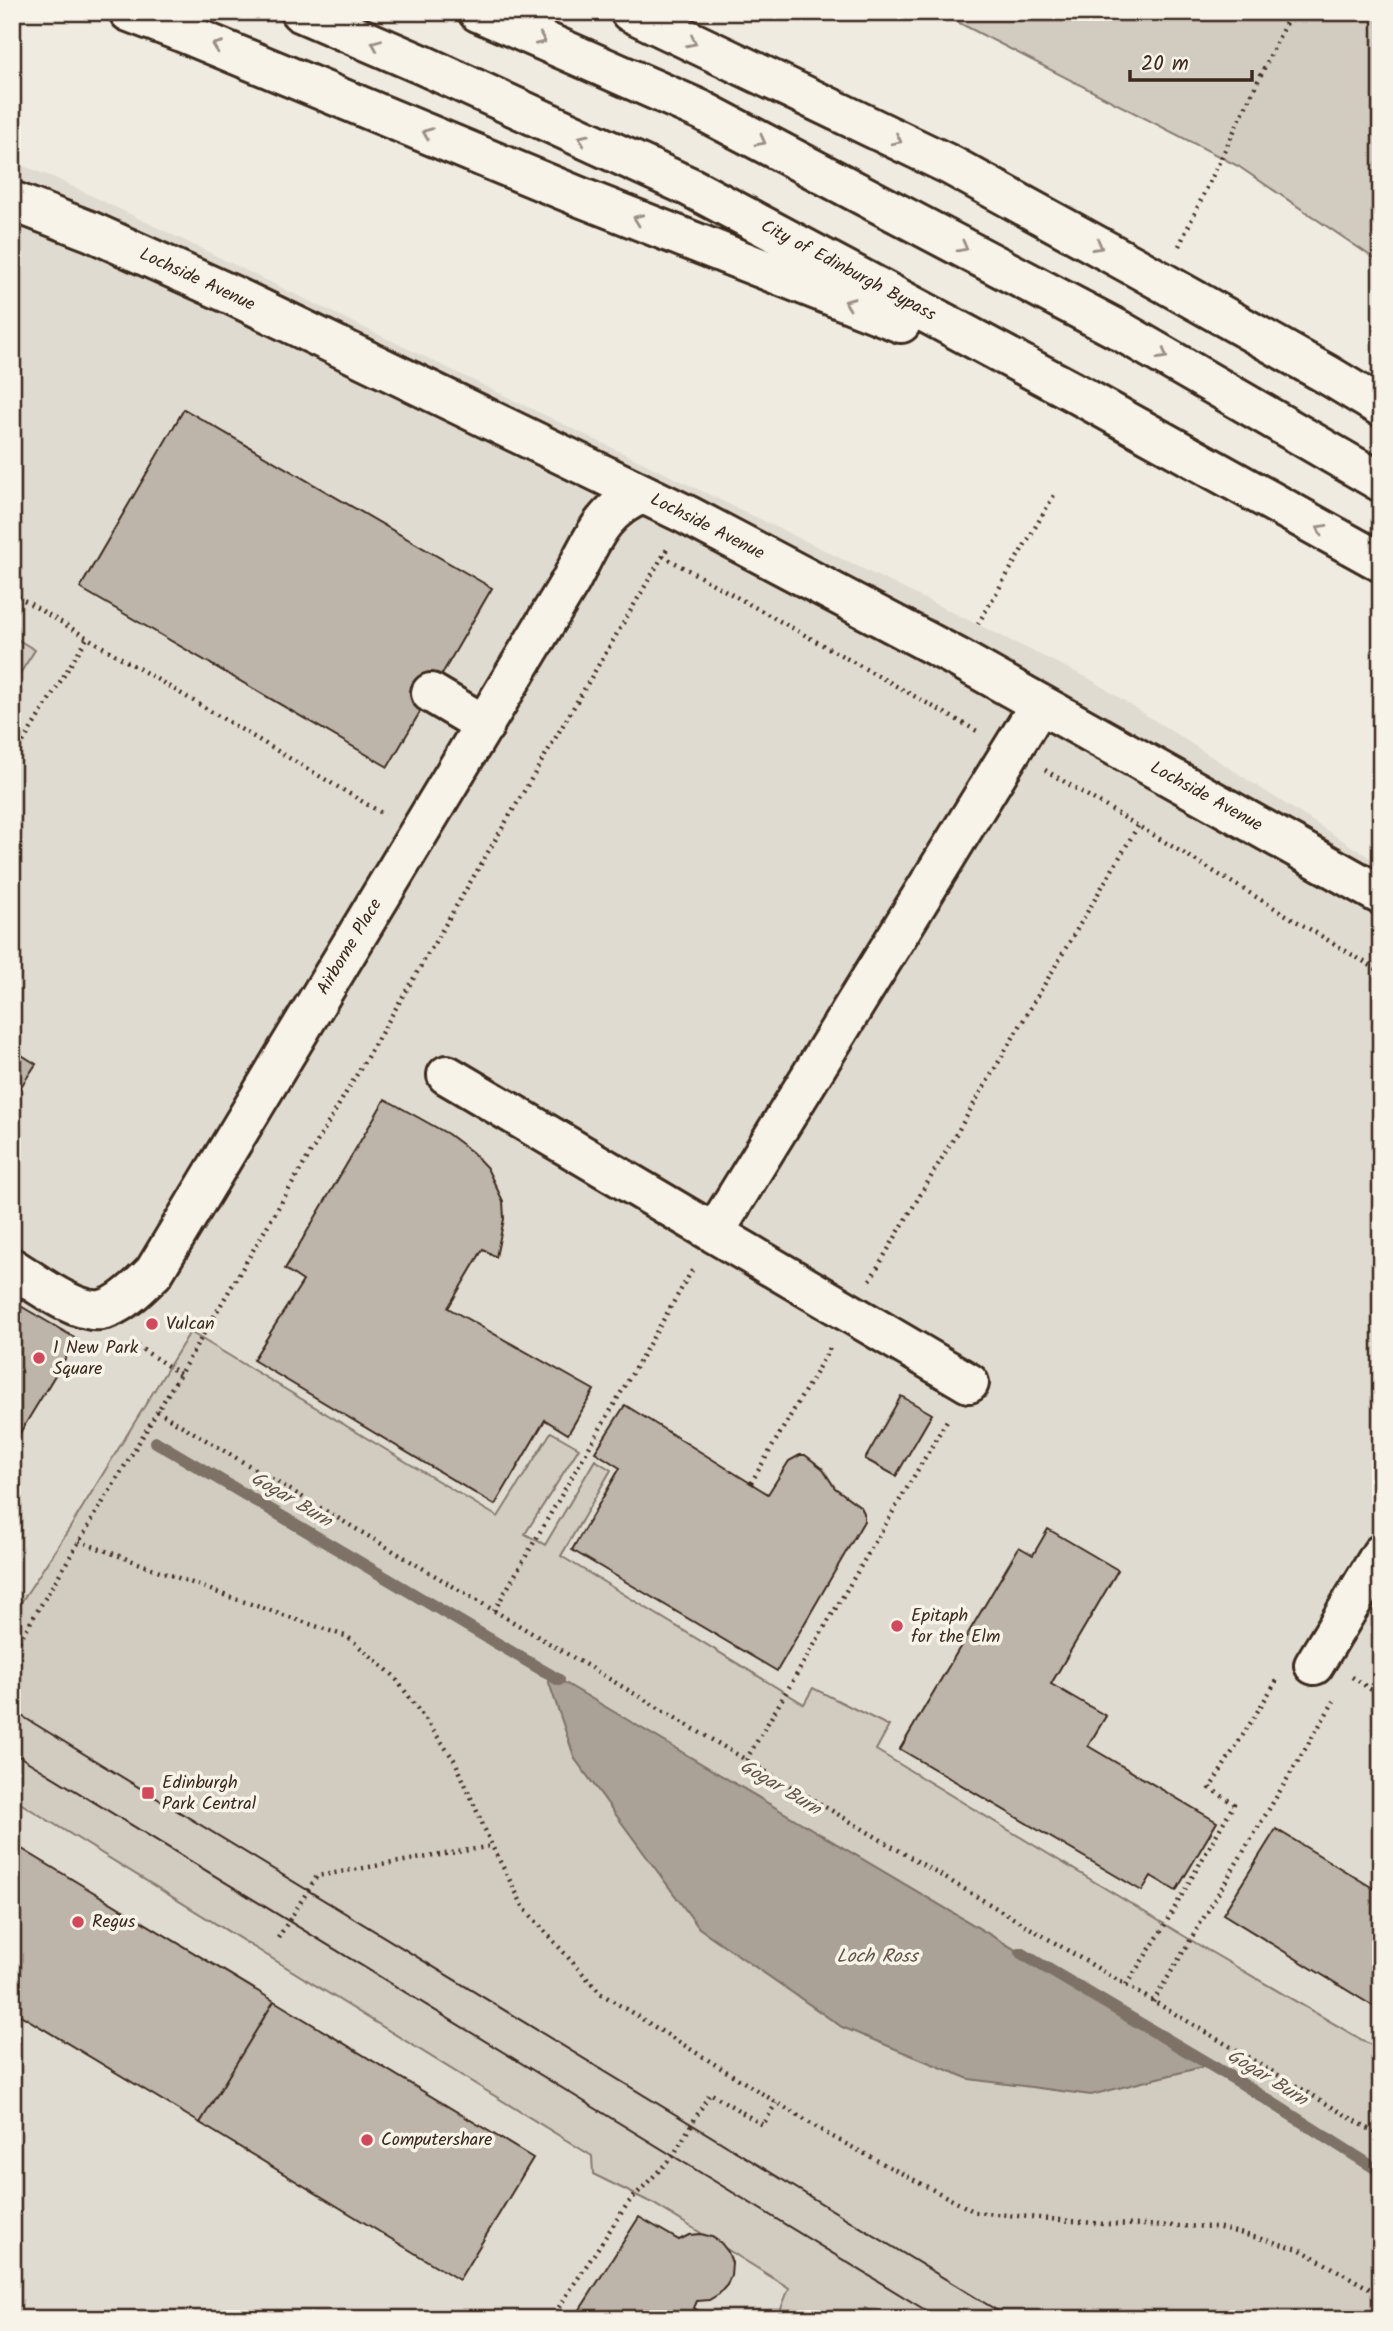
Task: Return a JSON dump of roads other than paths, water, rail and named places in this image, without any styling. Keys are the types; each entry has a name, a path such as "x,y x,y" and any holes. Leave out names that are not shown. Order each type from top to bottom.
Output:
{"main road":[{"path":"129,12 580,197 1072,391"},
{"name":"City of Edinburgh Bypass","path":"300,12 690,187 1072,391 1381,562"},
{"path":"478,12 701,110 1119,330 1381,482"},
{"path":"630,12 950,165 1158,279 1381,407"},
{"name":"Lochside Avenue","path":"12,201 90,231 234,296 687,515 958,658 1381,895"},
{"name":"Airborne Place","path":"12,1268 76,1307 102,1310 129,1297 154,1272 610,513 626,500 643,494"},
{"path":"431,693 485,725"},
{"path":"714,1233 1040,704"},
{"path":"447,1075 969,1383"},
{"path":"1315,1672 1381,1554"}],"water":[{"name":"Loch Ross","path":"545,1671 1210,2065 1091,2095 969,2079 842,2027 699,1928 575,1759"}],"waterway":[{"name":"Gogar Burn","path":"156,1442 559,1680"},
{"name":"Gogar Burn","path":"1021,1953 1241,2083 1381,2172"}],"tram line":[{"path":"12,1710 1011,2319"},
{"path":"12,1752 940,2319"}],"place":[{"name":"Vulcan","path":"152,1324"},
{"name":"1 New Park Square","path":"39,1358"},
{"name":"Epitaph for the Elm","path":"897,1626"},
{"name":"Edinburgh Park Central","path":"148,1793"},
{"name":"Regus","path":"78,1922"},
{"name":"Computershare","path":"367,2140"}]}
